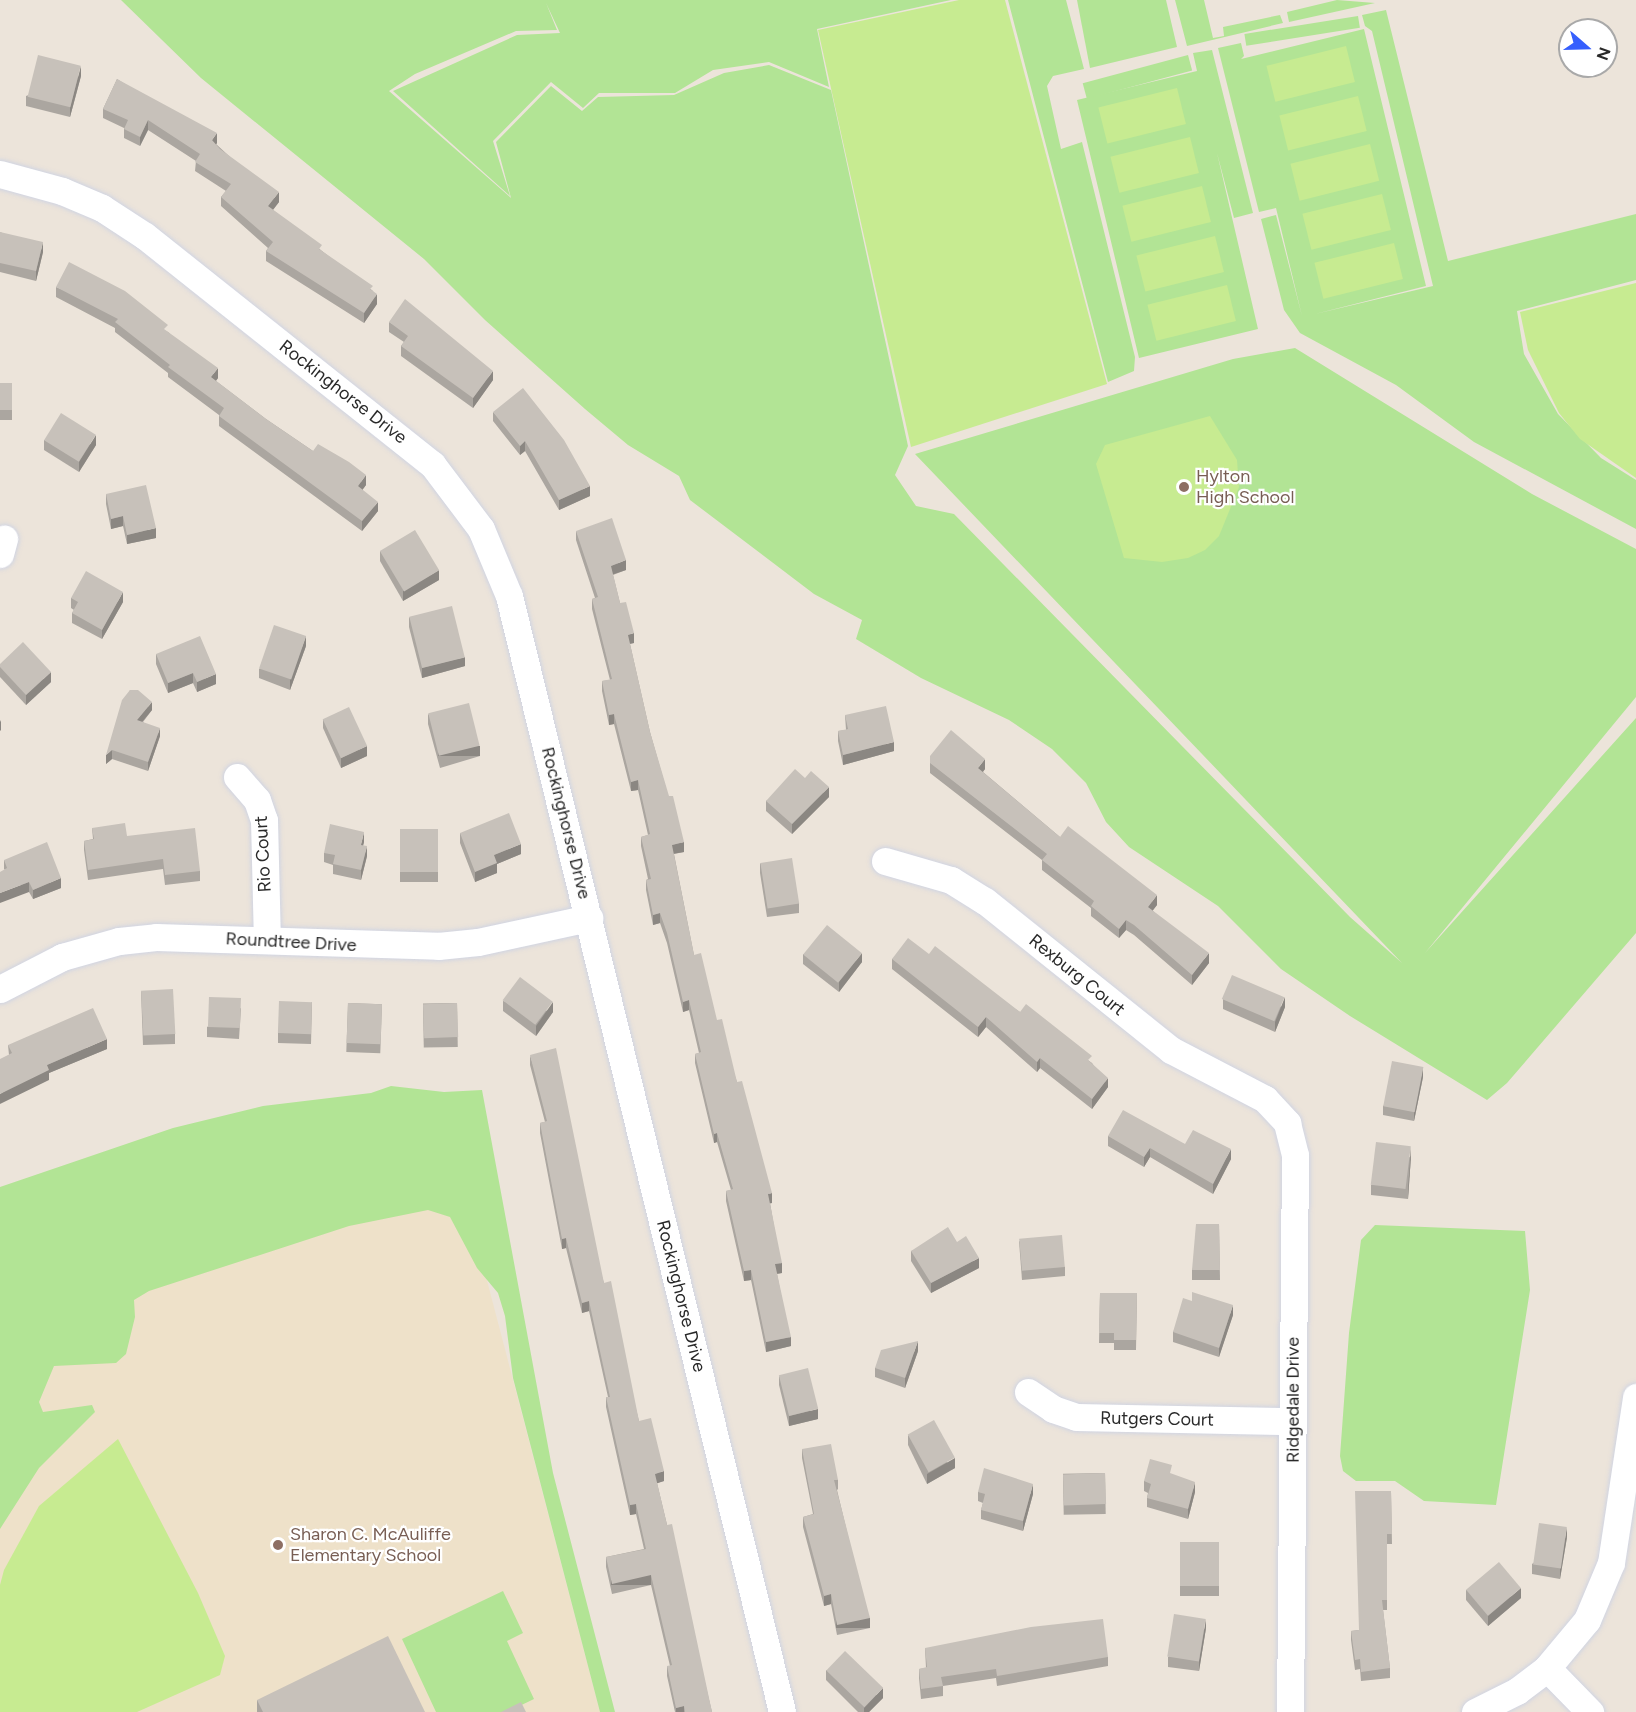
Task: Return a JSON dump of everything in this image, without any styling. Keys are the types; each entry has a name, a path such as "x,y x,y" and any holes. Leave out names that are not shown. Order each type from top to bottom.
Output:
{"street":[{"name":"Rockinghorse Drive","path":"0,174 62,190 102,208 145,236 395,432 432,464 464,501 495,556 510,596 782,1712"},
{"name":"Rio Court","path":"237,777 257,800 264,819 267,940"},
{"name":"Rexburg Court","path":"885,861 934,874 969,891 1171,1050 1265,1099"},
{"name":"Roundtree Drive","path":"0,989 62,957 119,940 156,937 438,946 478,942 589,918"},
{"name":"Ridgedale Drive","path":"1265,1099 1287,1123 1295,1155 1290,1712"},
{"name":"Rutgers Court","path":"1028,1392 1053,1409 1076,1417 1293,1421"},
{"path":"1475,1712 1517,1691 1547,1668 1587,1620 1611,1563 1636,1397"},
{"path":"1547,1668 1590,1712"}],"shaded area":[{"name":"Sharon C. McAuliffe Elementary School","path":"440,1101 600,1712 0,1712 0,1187"}],"green space":[{"name":"Hylton High School","path":"121,0 951,0 817,29 829,87 769,62 713,70 675,93 599,93 583,108 551,82 493,141 510,196 393,91 517,35 560,33 546,3 557,30 516,31 415,74 389,91 511,198 496,142 551,86 582,111 598,97 674,95 724,73 769,65 831,90 908,446 895,475 916,506 954,514 1350,917 1402,963 915,454 1233,359 1295,348 1532,494 1636,549 1636,697 1425,953 1636,718 1636,933 1507,1083 1487,1100 1350,1016 1281,969 1218,906 1129,847 1106,822 1086,783 1052,749 1009,720 921,678 856,639 862,620 814,594 690,500 679,476 628,445 585,409 485,320 424,259 201,78"},
{"path":"959,0 1005,0 1107,384 911,447 818,30"},
{"path":"1008,0 1066,0 1084,69 1053,76 1047,86 1061,149 1082,142 1135,357 1134,371 1108,382"},
{"path":"1077,0 1166,0 1177,47 1090,68"},
{"path":"1175,0 1204,0 1213,38 1224,36 1223,27 1280,15 1283,23 1187,46"},
{"path":"1337,0 1375,3 1289,22 1287,12"},
{"path":"1386,10 1448,261 1636,214 1636,280 1517,311 1524,354 1558,414 1601,458 1636,480 1636,529 1474,442 1396,385 1300,333 1284,310 1261,219 1276,215 1302,316 1276,208 1259,212 1218,48 1241,43 1244,56 1241,59 1364,29 1426,286 1315,314 1433,286 1372,31 1365,26 1362,15"},
{"path":"1358,16 1360,28 1246,46 1244,34"},
{"path":"1346,46 1355,82 1275,102 1266,66"},
{"path":"1212,50 1253,213 1234,218 1217,153 1258,329 1139,358 1077,100 1197,71 1193,53"},
{"path":"1188,55 1192,70 1087,99 1083,83"},
{"path":"1177,88 1186,124 1107,143 1098,108"},
{"path":"1358,96 1367,131 1288,151 1279,116"},
{"path":"1190,137 1199,173 1119,193 1110,157"},
{"path":"1370,144 1379,181 1300,201 1290,164"},
{"path":"1202,186 1211,222 1131,242 1122,206"},
{"path":"1382,194 1391,230 1311,250 1302,214"},
{"path":"1215,236 1224,272 1145,291 1136,256"},
{"path":"1394,243 1403,279 1323,299 1314,263"},
{"path":"1636,283 1636,478 1580,439 1559,413 1528,350 1520,312"},
{"path":"1227,285 1236,321 1156,341 1147,305"},
{"path":"1210,416 1237,460 1239,487 1219,536 1205,550 1188,558 1162,562 1124,558 1096,464 1105,445"},
{"path":"391,1086 444,1092 482,1090 553,1473 615,1712 600,1712 513,1378 505,1316 498,1293 477,1268 450,1217 428,1210 349,1226 149,1291 134,1300 135,1317 126,1354 116,1363 54,1366 39,1402 43,1412 92,1405 95,1412 39,1468 0,1529 0,1187 173,1128 263,1106 371,1093"},
{"path":"1375,1225 1525,1231 1530,1290 1496,1505 1424,1501 1395,1481 1356,1481 1343,1471 1340,1456 1349,1333 1361,1240"},
{"path":"118,1439 198,1593 225,1656 220,1675 137,1712 0,1712 0,1585 4,1570 39,1506"},
{"path":"503,1591 523,1633 507,1641 534,1699 507,1712 436,1712 402,1639"}],"building":[{"path":"38,55 81,66 70,107 28,97"},
{"path":"117,79 217,133 212,140 220,149 279,192 268,206 322,245 319,249 373,286 370,289 377,294 364,313 266,251 273,242 221,197 231,184 195,162 200,154 148,120 140,137 124,129 128,120 103,109"},
{"path":"0,232 43,242 36,271 0,263"},
{"path":"69,262 125,291 168,325 164,329 218,368 211,377 266,419 313,451 318,444 366,475 358,486 378,502 362,521 219,416 224,408 168,367 170,365 115,322 118,319 56,287"},
{"path":"405,299 493,371 473,398 401,346 408,336 389,322"},
{"path":"0,383 12,383 12,410 0,410"},
{"path":"523,388 564,440 590,486 559,500 525,441 520,446 493,412"},
{"path":"61,413 96,435 79,462 44,440"},
{"path":"146,485 156,528 127,535 123,516 111,519 106,494"},
{"path":"612,518 626,560 611,566 620,603 626,602 634,633 628,635 650,732 669,796 673,796 684,842 672,845 694,955 701,953 717,1020 722,1019 737,1082 742,1081 772,1193 768,1194 782,1263 775,1264 791,1337 766,1342 751,1270 744,1271 726,1191 733,1189 717,1133 714,1134 695,1054 701,1052 689,1000 683,1002 660,913 653,915 646,880 651,879 641,837 650,834 638,780 631,782 614,714 609,715 602,681 612,679 592,599 598,597 576,531"},
{"path":"415,530 439,570 404,591 380,551"},
{"path":"86,571 123,592 102,630 72,613 78,602 71,598"},
{"path":"452,606 465,657 422,668 409,617"},
{"path":"274,625 306,636 291,680 259,668"},
{"path":"200,636 216,674 197,682 193,673 168,683 156,654"},
{"path":"23,642 51,672 26,695 0,667 0,664"},
{"path":"130,690 138,690 152,702 137,720 160,728 148,762 112,750 106,755 122,700"},
{"path":"469,703 480,746 439,756 428,713"},
{"path":"886,706 894,742 843,755 838,731 848,729 845,715"},
{"path":"349,707 367,746 341,758 323,719"},
{"path":"951,730 985,759 978,768 1060,837 1068,826 1157,895 1148,907 1209,953 1192,975 1134,925 1126,920 1119,929 1091,906 1094,901 1042,860 1047,854 930,763 930,756"},
{"path":"795,769 805,778 811,771 829,787 792,824 766,801"},
{"path":"509,813 521,844 494,855 497,863 475,872 460,833"},
{"path":"125,823 127,836 195,828 200,871 165,875 163,859 88,870 84,841 94,839 92,828"},
{"path":"330,824 364,832 361,845 367,846 361,870 333,864 335,855 324,853"},
{"path":"400,829 438,829 438,872 400,872"},
{"path":"47,842 61,878 33,890 29,882 0,893 0,872 7,868 4,860"},
{"path":"792,858 799,903 768,908 760,863"},
{"path":"827,925 862,953 838,983 803,955"},
{"path":"908,938 929,954 935,946 1020,1012 1026,1004 1092,1056 1088,1060 1108,1078 1092,1099 1040,1058 1037,1062 986,1017 978,1027 892,959"},
{"path":"1232,975 1284,997 1274,1021 1222,999"},
{"path":"520,977 553,1002 535,1025 503,1000"},
{"path":"173,989 175,1034 143,1036 141,991"},
{"path":"209,997 241,998 240,1028 208,1027"},
{"path":"279,1001 312,1002 311,1034 278,1033"},
{"path":"348,1003 382,1004 381,1044 347,1043"},
{"path":"457,1003 458,1037 424,1038 423,1004"},
{"path":"93,1008 107,1039 47,1065 49,1070 0,1094 0,1059 12,1053 8,1045"},
{"path":"556,1048 604,1283 611,1281 639,1421 651,1418 664,1471 655,1474 667,1525 672,1524 712,1712 685,1712 684,1706 676,1708 667,1666 672,1665 651,1575 612,1584 606,1557 646,1549 636,1504 630,1505 606,1397 610,1397 589,1301 582,1303 566,1238 562,1239 540,1123 547,1121 530,1055"},
{"path":"1392,1061 1423,1067 1415,1112 1383,1106"},
{"path":"1123,1110 1185,1144 1193,1130 1231,1149 1213,1184 1150,1148 1144,1157 1108,1136"},
{"path":"1376,1142 1411,1146 1405,1189 1371,1185"},
{"path":"1196,1224 1219,1224 1220,1270 1192,1270"},
{"path":"948,1227 957,1242 966,1236 979,1258 931,1283 911,1251"},
{"path":"1062,1235 1065,1267 1022,1271 1019,1239"},
{"path":"1192,1292 1233,1305 1219,1348 1173,1332 1183,1298 1192,1301"},
{"path":"1100,1293 1137,1293 1136,1340 1114,1340 1114,1333 1099,1333"},
{"path":"918,1341 905,1378 875,1368 881,1350"},
{"path":"808,1368 818,1409 789,1416 779,1375"},
{"path":"934,1420 955,1458 929,1472 908,1435"},
{"path":"831,1444 838,1480 834,1480 870,1618 837,1625 831,1594 824,1596 803,1517 814,1514 802,1449"},
{"path":"1150,1459 1172,1465 1170,1473 1195,1482 1188,1509 1147,1498 1151,1484 1144,1481"},
{"path":"984,1468 1033,1484 1023,1521 981,1510 985,1494 978,1492"},
{"path":"1105,1473 1106,1504 1064,1505 1063,1474"},
{"path":"1355,1491 1391,1491 1392,1534 1387,1534 1387,1600 1382,1600 1390,1668 1361,1672 1360,1659 1355,1660 1351,1631 1359,1630"},
{"path":"1539,1523 1567,1527 1561,1568 1533,1565"},
{"path":"1180,1542 1219,1542 1219,1586 1180,1586"},
{"path":"1499,1562 1521,1588 1488,1616 1466,1590"},
{"path":"1174,1614 1206,1619 1199,1661 1167,1656"},
{"path":"1103,1619 1108,1657 997,1676 996,1669 941,1677 943,1686 921,1689 919,1669 927,1667 925,1648 1031,1627"},
{"path":"388,1636 425,1712 263,1712 257,1700"},
{"path":"845,1651 883,1688 864,1707 826,1670"},
{"path":"521,1702 526,1712 501,1712"}],"place":[{"name":"Hylton High School","path":"1184,487"},
{"name":"Sharon C. McAuliffe Elementary School","path":"278,1545"}]}
